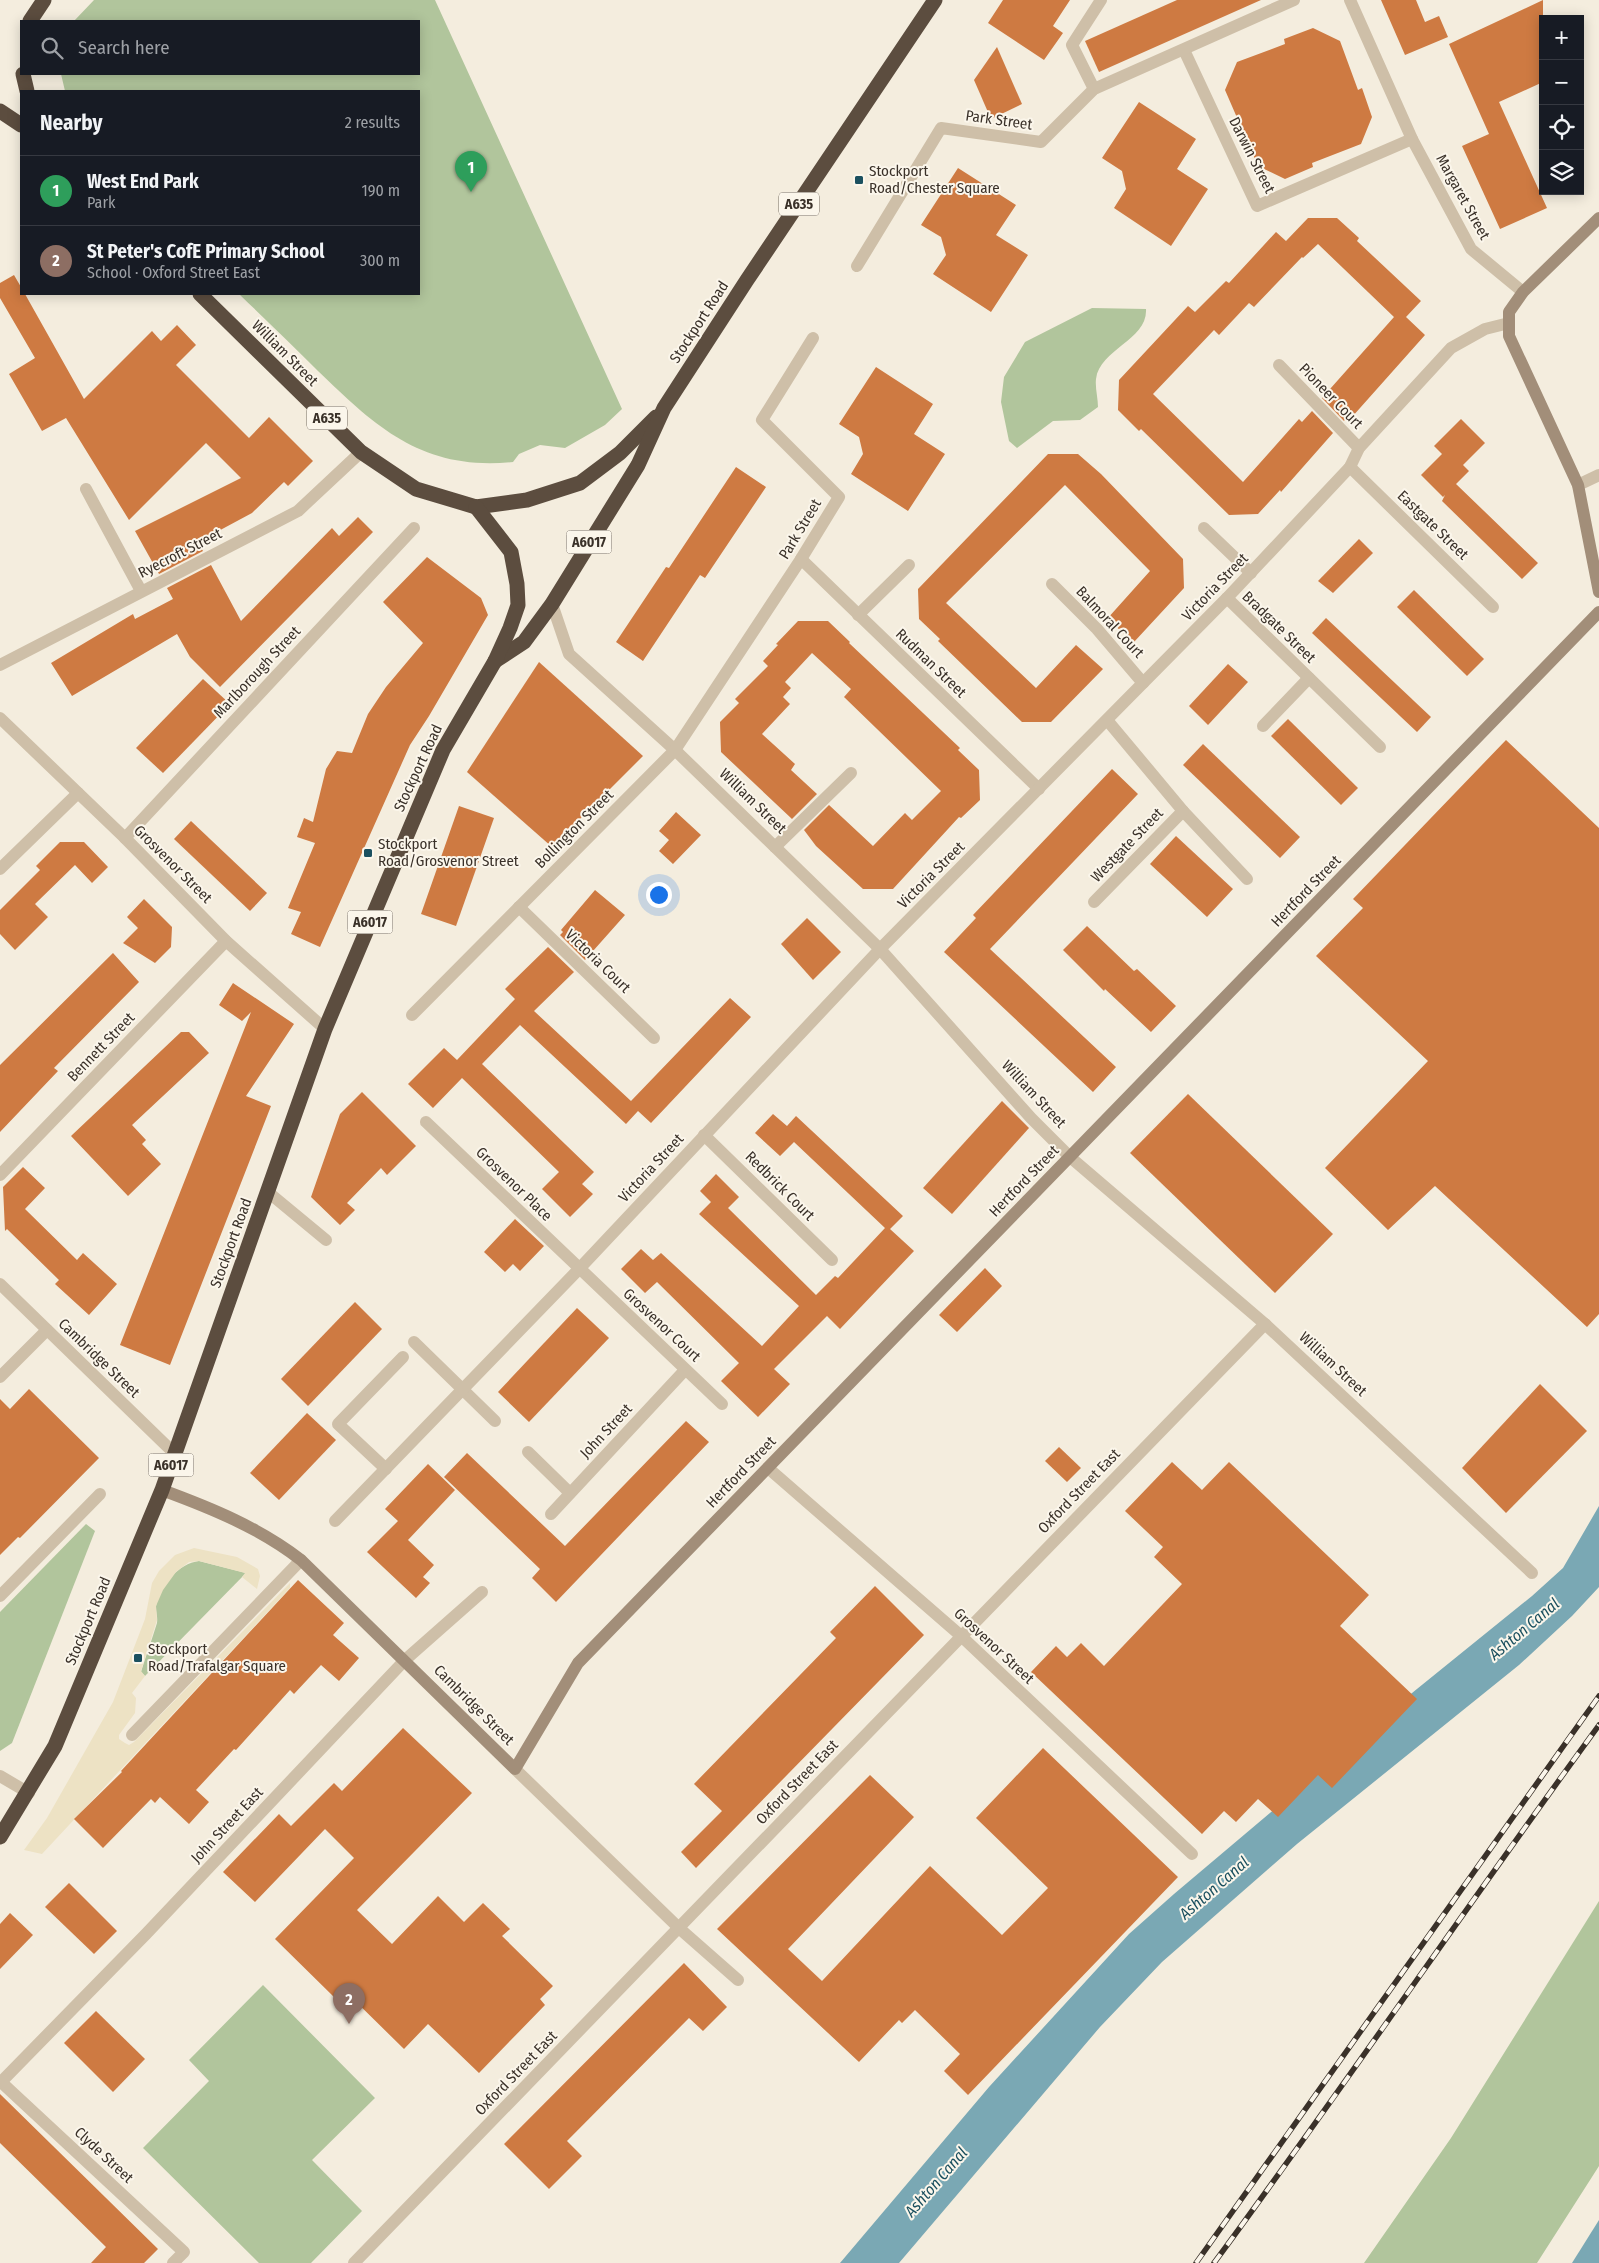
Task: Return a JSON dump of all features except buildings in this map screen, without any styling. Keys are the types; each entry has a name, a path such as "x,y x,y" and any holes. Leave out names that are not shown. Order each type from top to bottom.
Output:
{"highway":[{"path":"31,20 44,0"},
{"name":"Stockport Road","path":"496,661 524,642 552,604 638,465 664,408 747,280 935,0"},
{"path":"23,75 26,90"},
{"path":"0,111 20,124"},
{"name":"William Street","path":"201,295 361,452 416,489 476,507"},
{"name":"A635","path":"476,507 527,500 580,483 620,453 664,408"},
{"name":"Stockport Road","path":"0,1837 29,1793 55,1746 162,1490 325,1029 443,750 496,661 518,606 517,584 511,552 476,507"}],"street":[{"path":"1094,89 1072,45 1101,0"},
{"name":"Park Street","path":"857,266 941,128 1041,142 1094,89 1294,0"},
{"name":"Margaret Street","path":"1350,0 1412,139 1471,249 1523,292"},
{"name":"Darwin Street","path":"1184,50 1257,206 1412,139"},
{"path":"1599,218 1523,292 1510,312 1509,323 1509,336 1578,485 1599,592"},
{"name":"Victoria Street","path":"335,1522 579,1269 880,949 1251,573 1350,467 1359,448 1452,348 1485,329 1509,323"},
{"name":"Park Street","path":"675,750 801,559 839,497 762,420 814,338"},
{"name":"Pioneer Court","path":"1279,365 1359,448"},
{"name":"Ryecroft Street","path":"0,665 298,511 361,452"},
{"name":"Eastgate Street","path":"1350,467 1493,607"},
{"path":"1578,485 1599,475"},
{"path":"86,489 140,591"},
{"name":"Marlborough Street","path":"125,838 414,528"},
{"path":"1204,528 1251,573"},
{"name":"Rudman Street","path":"801,559 1039,789"},
{"path":"858,614 909,565"},
{"name":"Balmoral Court","path":"1052,584 1097,629 1143,683"},
{"name":"Bradgate Street","path":"1227,598 1380,747"},
{"name":"William Street","path":"552,604 569,654 675,750 880,949 1031,1118 1070,1157 1265,1324 1532,1573"},
{"name":"Hertford Street","path":"515,1769 578,1664 1599,612"},
{"name":"Bradgate Street","path":"1263,726 1309,678"},
{"name":"Grosvenor Street","path":"0,718 125,838 226,941 325,1029"},
{"name":"Westgate Street","path":"1107,720 1182,811 1247,879"},
{"name":"Bollington Street","path":"412,1015 675,750"},
{"path":"775,847 851,773"},
{"path":"0,869 78,793"},
{"name":"Westgate Street","path":"1094,902 1182,811"},
{"name":"Victoria Court","path":"519,907 654,1038"},
{"name":"Bennett Street","path":"0,1175 226,941"},
{"name":"Grosvenor Place","path":"426,1122 579,1269"},
{"name":"Redbrick Court","path":"704,1135 832,1260"},
{"path":"268,1192 326,1240"},
{"name":"Grosvenor Court","path":"579,1269 722,1404"},
{"name":"Cambridge Street","path":"0,1284 175,1454"},
{"name":"Oxford Street East","path":"354,2263 680,1929 960,1635 1265,1324"},
{"path":"0,1377 47,1330"},
{"path":"414,1342 496,1421"},
{"path":"386,1469 338,1424 403,1357"},
{"name":"John Street","path":"551,1514 685,1370"},
{"path":"528,1452 570,1493"},
{"name":"Grosvenor Street","path":"768,1468 960,1635 1192,1854"},
{"name":"Cambridge Street","path":"162,1490 205,1506 278,1542 301,1560 680,1929 738,1980"},
{"path":"0,1596 100,1494"},
{"path":"132,1735 301,1560"},
{"name":"John Street East","path":"0,2083 146,1934 405,1660 482,1592"},
{"path":"0,1776 29,1793"},
{"name":"Clyde Street","path":"0,2083 184,2252 172,2263"}],"green space":[{"path":"94,0 435,0 622,409 605,425 565,448 540,445 519,454 513,462 481,463 453,460 427,452 404,441 361,411 240,295 420,295 420,90 65,90 61,75 420,75 420,20 75,20"},
{"path":"1092,308 1146,309 1145,320 1140,329 1114,352 1099,369 1096,379 1098,407 1080,420 1053,421 1017,448 1009,441 1001,402 1004,377 1025,342"},
{"path":"86,1524 95,1531 12,1743 0,1751 0,1612"},
{"path":"199,1561 246,1573 145,1676 141,1672 157,1623 156,1607 161,1592 165,1584 177,1571 184,1566"},
{"path":"1599,1901 1599,2166 1537,2263 1364,2263 1451,2138"},
{"path":"263,1985 375,2098 312,2160 362,2211 311,2263 259,2263 143,2148 209,2081 189,2060"}],"shaded area":[{"path":"194,1548 237,1557 258,1569 260,1576 257,1589 242,1577 245,1573 199,1561 189,1562 176,1572 163,1590 156,1606 157,1620 141,1671 145,1676 132,1693 136,1698 135,1713 119,1735 119,1739 129,1745 290,1583 290,1588 42,1854 24,1850 47,1818 113,1702 145,1619 152,1583 159,1571 175,1555"}],"water":[{"name":"Ashton Canal","path":"1599,1506 1599,1587 1572,1616 1519,1665 1297,1844 1162,1962 1100,2027 899,2263 840,2263 989,2087 1129,1934 1412,1693 1532,1596 1563,1568"},
{"path":"1599,2220 1599,2263 1572,2263"}],"railway":[{"path":"1196,2263 1599,1696"},
{"path":"1214,2263 1599,1725"}],"place":[{"name":"Stockport Road/Chester Square","path":"859,180"},
{"name":"West End Park","path":"471,192"},
{"name":"Stockport Road/Grosvenor Street","path":"368,853"},
{"name":"Stockport Road/Trafalgar Square","path":"138,1658"},
{"name":"St Peter's CofE Primary School","path":"349,2024"}]}
